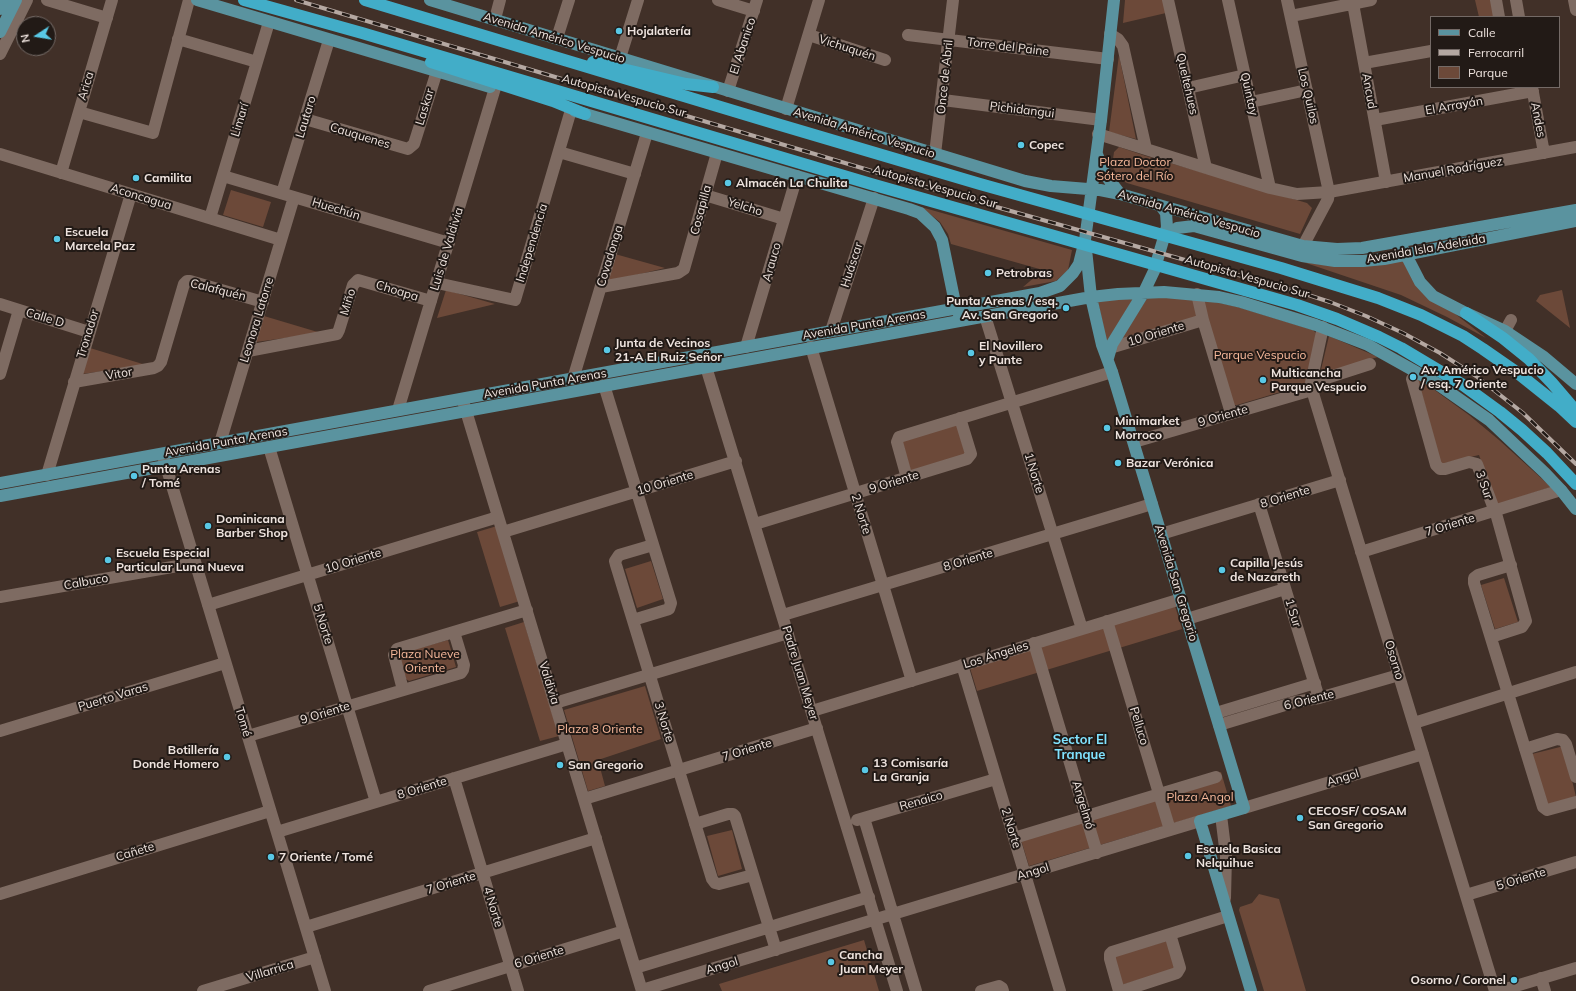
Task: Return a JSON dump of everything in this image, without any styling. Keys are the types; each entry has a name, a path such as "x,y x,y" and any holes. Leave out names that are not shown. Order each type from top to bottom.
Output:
{"highway":[{"name":"Autopista Vespucio Sur","path":"244,0 362,33 863,181 1262,295 1337,319 1401,348 1463,385 1522,430 1552,458 1576,484"},
{"name":"Autopista Vespucio Sur","path":"365,0 973,182 1273,266 1378,298 1438,324 1483,349 1519,374 1560,406 1576,422"},
{"path":"362,33 402,52 553,101 585,114"},
{"path":"561,59 599,63 686,84 713,87"},
{"path":"1466,313 1503,338 1529,359 1576,411"}],"main road":[{"path":"0,9 4,0"},
{"path":"0,32 16,0"},
{"path":"197,0 914,211 924,217 935,227 944,248 956,308 961,316 969,319"},
{"name":"Avenida Américo Vespucio","path":"430,0 786,110 1025,181 1051,186 1091,189 1120,194 1304,246"},
{"name":"Avenida Punta Arenas","path":"0,483 46,475 269,447 466,411 604,385 705,361 746,347 1051,290 1063,283 1073,273 1084,253 1089,202 1101,120 1114,0"},
{"path":"1096,149 1104,173 1120,194"},
{"path":"1109,353 1144,292 1154,271 1167,224 1166,213 1161,206"},
{"path":"1304,246 1351,249 1393,244 1576,210"},
{"name":"Avenida Isla Adelaida","path":"1164,239 1173,230 1180,227 1198,227 1287,252 1327,260 1363,261 1576,221"},
{"path":"1393,244 1402,248 1416,276 1429,292 1441,301 1466,313 1508,326 1576,384"},
{"name":"Avenida San Gregorio","path":"1084,253 1091,297 1102,345 1109,353 1112,372 1244,808"},
{"path":"1091,297 1144,292 1197,294 1219,297 1241,302 1323,327 1368,345 1454,395 1500,430 1561,490 1576,509"},
{"name":"Avenida Punta Arenas","path":"0,496 164,460 220,443 398,410 573,379 811,347 1091,297"},
{"name":"Angol","path":"1200,822 1244,808"},
{"path":"1200,822 1251,991"}],"street":[{"path":"0,54 27,0"},
{"path":"47,0 107,18"},
{"name":"Arica","path":"61,173 112,0"},
{"path":"79,112 153,133 189,0"},
{"path":"495,19 500,0"},
{"path":"557,38 569,0"},
{"path":"620,58 638,0"},
{"path":"718,0 756,5"},
{"path":"786,110 819,0"},
{"name":"Once de Abril","path":"935,154 943,100 953,0"},
{"name":"Queltehues","path":"1168,0 1206,168"},
{"name":"Quintay","path":"1228,0 1270,188"},
{"name":"Los Quilos","path":"1287,0 1329,192"},
{"path":"1290,16 1356,1 1370,0"},
{"path":"1496,0 1500,16"},
{"path":"1516,0 1519,16"},
{"path":"1574,0 1576,10"},
{"name":"Ancud","path":"1356,1 1354,10 1386,182"},
{"name":"El Abanico","path":"728,91 756,5"},
{"name":"Limarí","path":"210,218 269,22"},
{"path":"1110,34 1118,39 1123,46 1146,149"},
{"name":"Vichuquén","path":"809,35 885,60"},
{"name":"Torre del Paine","path":"908,36 1108,59"},
{"path":"178,39 257,62"},
{"name":"Lautaro","path":"282,194 329,40"},
{"path":"1364,63 1430,50"},
{"name":"Laskar","path":"414,144 437,71"},
{"path":"1188,88 1245,75"},
{"name":"Luis de Valdivia","path":"398,410 495,88"},
{"name":"El Arrayán","path":"1375,120 1532,89"},
{"name":"Andes","path":"1532,89 1544,153"},
{"path":"1251,102 1306,90"},
{"name":"Pichidangui","path":"943,100 1101,120"},
{"name":"Independencia","path":"437,283 515,300 571,110"},
{"name":"Cauquenes","path":"305,119 403,149 410,148 414,144"},
{"name":"Covadonga","path":"573,379 646,133"},
{"name":"Manuel Rodríguez","path":"1098,134 1270,188 1298,194 1329,192 1576,147"},
{"path":"559,152 635,174"},
{"name":"Cosapilla","path":"601,287 683,271 686,266 717,153"},
{"name":"Aconcagua","path":"0,154 281,240"},
{"name":"Huechún","path":"222,176 449,243"},
{"name":"Arauco","path":"746,347 797,176"},
{"path":"1304,246 1328,199 1329,192"},
{"name":"Tronador","path":"46,475 131,194"},
{"name":"Yelcho","path":"705,195 784,219"},
{"name":"Leonora Latorre","path":"220,443 294,197"},
{"name":"Huáscar","path":"831,331 874,198"},
{"name":"Calafquén","path":"161,362 186,281 263,302"},
{"name":"Miño","path":"248,351 334,336 339,330 353,285 356,281 362,281"},
{"name":"Choapa","path":"362,281 431,301"},
{"path":"1197,294 1203,320 1231,413"},
{"name":"Calle D","path":"0,304 89,332"},
{"path":"0,374 19,310"},
{"name":"1 Norte","path":"985,316 1082,629"},
{"name":"10 Oriente","path":"1109,353 1203,320"},
{"name":"Osorno","path":"1323,327 1311,386 1495,991"},
{"name":"2 Norte","path":"811,347 912,681"},
{"name":"Padre Juan Meyer","path":"705,361 897,991"},
{"name":"Vitor","path":"74,382 154,368 161,362"},
{"name":"9 Oriente","path":"1134,442 1231,413 1370,364"},
{"path":"907,478 897,442 897,438 901,435 1112,372"},
{"name":"3 Sur","path":"1412,379 1436,465 1440,469 1445,469 1469,462 1475,462 1478,466 1494,511 1526,621 1522,627 1491,637"},
{"path":"604,385 671,600 671,606 666,610 633,620"},
{"name":"Valdivia","path":"462,399 642,991"},
{"name":"9 Oriente","path":"755,524 969,458 971,451 960,418"},
{"name":"5 Norte","path":"269,447 376,802"},
{"name":"Tomé","path":"164,460 325,991"},
{"name":"10 Oriente","path":"503,532 736,462"},
{"name":"8 Oriente","path":"1161,534 1340,480"},
{"name":"7 Oriente","path":"1362,552 1561,490"},
{"name":"8 Oriente","path":"783,615 1152,504"},
{"name":"1 Sur","path":"1259,504 1319,698"},
{"name":"10 Oriente","path":"208,605 498,517"},
{"name":"3 Norte","path":"653,545 619,555 616,560 695,824 712,879 715,884 721,884 753,874"},
{"name":"Calbuco","path":"0,597 195,563"},
{"path":"1510,565 1478,575 1474,578 1474,583 1542,807 1547,810 1576,802"},
{"path":"1187,618 1285,589"},
{"name":"Los Ángeles","path":"812,711 1181,599"},
{"path":"403,690 394,658 396,651 527,610"},
{"name":"Pelluco","path":"1107,621 1170,830"},
{"name":"9 Oriente","path":"248,736 458,674 463,670 464,665 454,632"},
{"path":"555,704 788,633"},
{"name":"Angelmó","path":"1034,643 1097,852"},
{"name":"Puerto Varas","path":"0,731 225,663"},
{"name":"2 Norte","path":"962,665 1060,991"},
{"path":"1414,723 1576,672"},
{"name":"6 Oriente","path":"1219,725 1295,702 1319,698 1399,674"},
{"name":"6 Oriente","path":"1216,713 1314,683"},
{"name":"7 Oriente","path":"584,799 817,728"},
{"path":"1524,749 1557,739 1563,740 1566,744 1576,777"},
{"name":"8 Oriente","path":"277,832 567,744"},
{"name":"Angol","path":"1244,808 1423,754"},
{"path":"1014,838 1216,777"},
{"name":"4 Norte","path":"454,778 518,991"},
{"name":"Renaico","path":"846,823 996,779"},
{"name":"Cañete","path":"0,894 270,811"},
{"path":"695,824 728,814 733,814 736,819 776,950"},
{"path":"1221,815 1226,856 1225,904"},
{"path":"864,818 916,991"},
{"name":"Angol","path":"642,991 1200,822"},
{"name":"7 Oriente","path":"306,927 596,838"},
{"path":"1212,860 1226,856"},
{"name":"5 Oriente","path":"1466,895 1576,862"},
{"name":"Angol","path":"636,968 869,897"},
{"path":"1170,934 1180,968 1178,973 1121,991 1110,959 1111,953 1170,934 1228,916"},
{"name":"6 Oriente","path":"429,991 455,987 511,966 624,931"},
{"name":"Villarrica","path":"203,991 315,957"},
{"path":"1499,991 1576,968"},
{"path":"1541,978 1545,991"},
{"path":"981,991 1002,989"}],"green space":[{"path":"1125,0 1164,0 1166,13 1123,23"},
{"path":"1475,0 1492,0 1495,16 1479,16"},
{"path":"1119,55 1136,139 1109,132"},
{"name":"Plaza Doctor Sótero del Río","path":"1119,147 1307,203 1312,208 1300,234 1127,183 1120,179 1112,166 1114,152"},
{"path":"231,190 271,202 263,227 223,215"},
{"path":"921,207 1072,250 1068,270 1056,281 1023,287 1043,270 951,244 948,234 940,222"},
{"path":"615,254 665,268 607,282"},
{"path":"1404,260 1449,309 1486,338 1401,295 1303,262 1332,266"},
{"path":"446,290 495,304 437,318"},
{"path":"1562,290 1570,328 1536,301 1540,295"},
{"path":"1135,296 1107,345 1098,302"},
{"name":"Parque Vespucio","path":"1148,297 1196,298 1200,317 1119,340"},
{"name":"Parque Vespucio","path":"1206,300 1238,307 1313,330 1316,333 1307,384 1234,405 1202,303"},
{"path":"264,316 321,333 256,342"},
{"path":"1329,336 1378,357 1320,374"},
{"path":"90,348 146,365 82,374"},
{"path":"1418,380 1425,383 1469,415 1551,487 1499,504 1496,502 1479,455 1441,464"},
{"path":"957,425 966,457 911,473 902,440"},
{"path":"497,526 520,601 500,607 477,532"},
{"path":"651,561 663,599 637,608 625,569"},
{"path":"1504,578 1518,622 1495,629 1481,585"},
{"path":"1175,606 1182,629 977,691 970,668"},
{"path":"524,622 559,736 540,741 505,628"},
{"name":"Plaza Nueve Oriente","path":"448,640 456,667 409,681 406,679 400,657 401,653"},
{"name":"Plaza 8 Oriente","path":"645,686 661,739 598,760 605,786 588,791 564,710"},
{"path":"1564,746 1576,797 1545,805 1532,754"},
{"name":"Plaza Angol","path":"1221,772 1231,806 1029,866 1019,833"},
{"path":"732,830 742,869 718,876 707,836"},
{"path":"1259,894 1279,899 1306,991 1264,991 1239,910 1240,907 1252,903"},
{"name":"Cancha Juan Meyer","path":"864,940 879,991 722,991 719,984"},
{"path":"1167,941 1175,970 1121,985 1113,956"}],"railway":[{"path":"296,0 936,190 1330,302 1403,333 1440,353 1476,376 1523,413 1576,464"}],"place":[{"name":"Hojalatería","path":"619,31"},
{"name":"Copec","path":"1021,145"},
{"name":"Camilita","path":"136,178"},
{"name":"Almacén La Chulita","path":"728,183"},
{"name":"Escuela Marcela Paz","path":"57,239"},
{"name":"Petrobras","path":"988,273"},
{"name":"Punta Arenas / esq. Av. San Gregorio","path":"1066,308"},
{"name":"Junta de Vecinos 21-A El Ruiz Señor","path":"607,350"},
{"name":"El Novillero y Punte","path":"971,353"},
{"name":"Av. Américo Vespucio / esq. 7 Oriente","path":"1413,377"},
{"name":"Multicancha Parque Vespucio","path":"1263,380"},
{"name":"Minimarket Morroco","path":"1107,428"},
{"name":"Bazar Verónica","path":"1118,463"},
{"name":"Punta Arenas / Tomé","path":"134,476"},
{"name":"Dominicana Barber Shop","path":"208,526"},
{"name":"Escuela Especial Particular Luna Nueva","path":"108,560"},
{"name":"Capilla Jesús de Nazareth","path":"1222,570"},
{"name":"Botillería Donde Homero","path":"227,757"},
{"name":"San Gregorio","path":"560,765"},
{"name":"13 Comisaría La Granja","path":"865,770"},
{"name":"CECOSF/ COSAM San Gregorio","path":"1300,818"},
{"name":"Escuela Basica Nelquihue","path":"1188,856"},
{"name":"7 Oriente / Tomé","path":"271,857"},
{"name":"Cancha Juan Meyer","path":"831,962"},
{"name":"Osorno / Coronel","path":"1514,980"}],"district":[{"name":"Sector El Tranque","path":"1080,748"}]}
